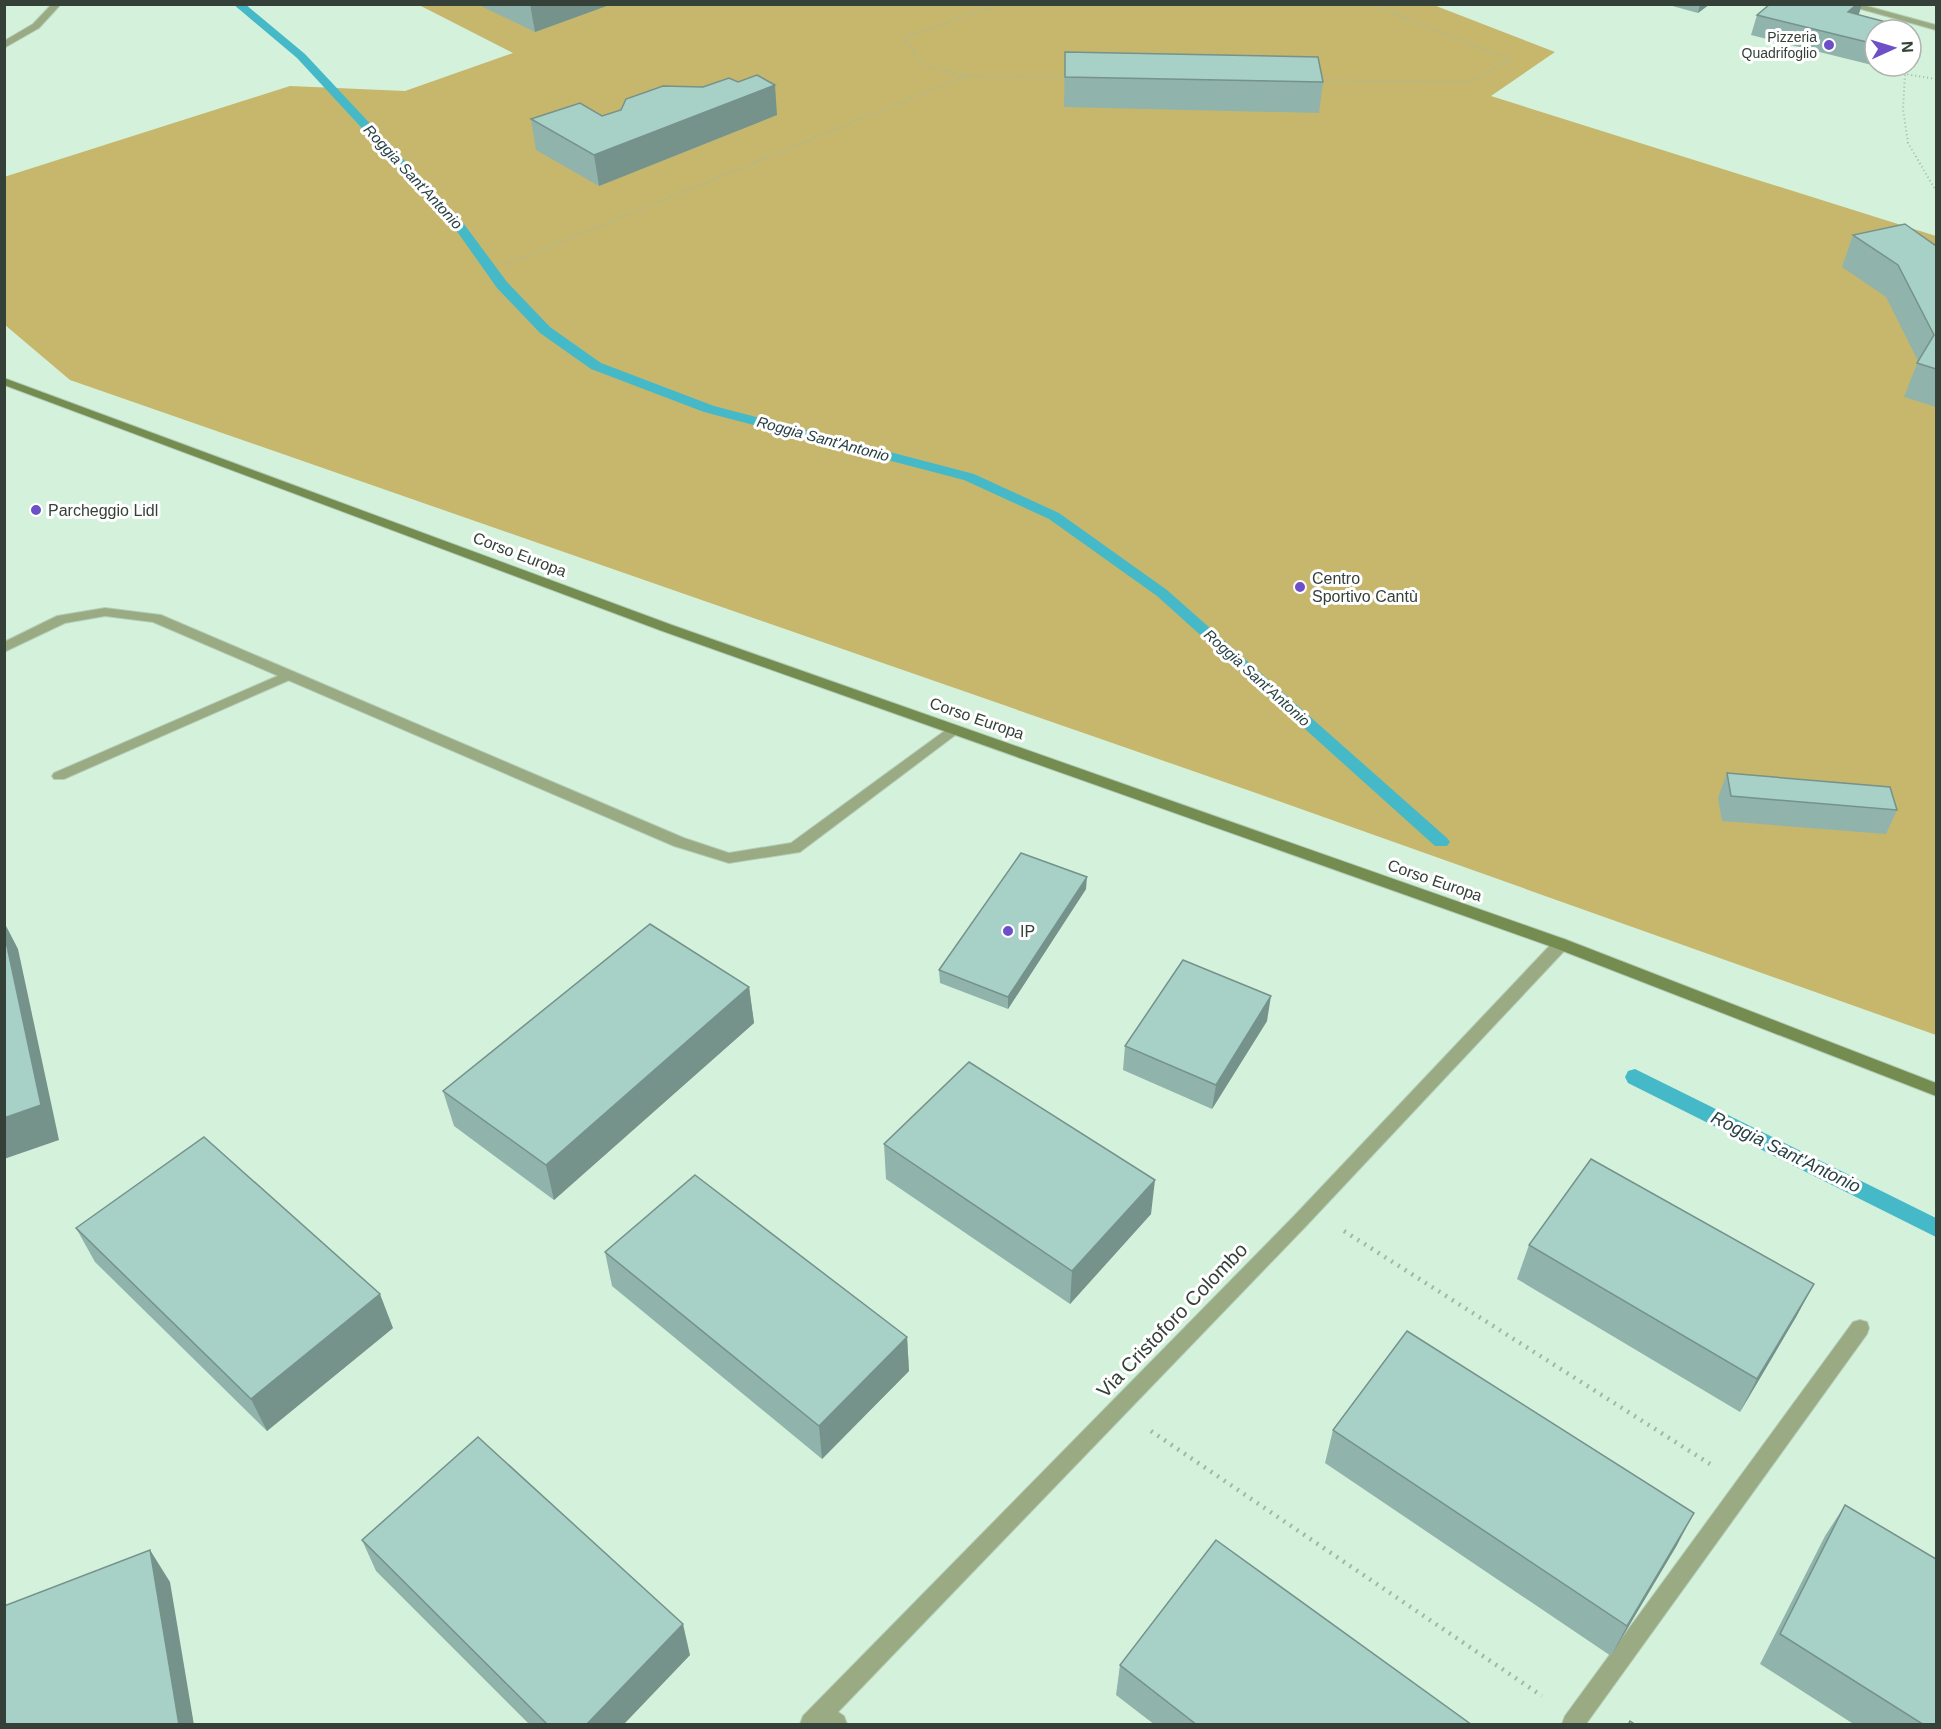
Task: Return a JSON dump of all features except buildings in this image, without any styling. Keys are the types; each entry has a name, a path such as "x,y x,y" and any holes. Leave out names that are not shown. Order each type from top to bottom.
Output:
{"main road":[{"name":"Corso Europa","path":"4,381 668,628 1561,944 1936,1090"}],"street":[{"path":"1847,4 1936,28"},
{"path":"4,45 36,26 56,5"},
{"path":"4,648 62,619 105,612 156,618 679,842 729,858 795,848 955,730"},
{"path":"59,776 289,675"},
{"name":"Via Cristoforo Colombo","path":"823,1721 1561,944"},
{"path":"1575,1722 1860,1328"}],"path":[{"path":"999,4 903,38 924,65 966,76 1072,77"},
{"path":"1318,80 1471,82 1510,59 1370,4"},
{"path":"1936,79 1905,74 1903,109 1908,143 1936,191"},
{"path":"504,266 966,76"},
{"path":"1311,1209 1745,1487"},
{"path":"1118,1409 1575,1722"}],"shaded area":[{"name":"Centro Sportivo Cantù","path":"1431,4 1555,52 1491,96 1936,236 1936,1035 1256,793 70,380 5,325 4,177 290,86 405,91 513,53 419,5"}],"waterway":[{"name":"Roggia Sant'Antonio","path":"238,4 301,56 460,227 502,285 545,330 596,366 709,409 969,477 1054,516 1162,593 1441,842"},
{"name":"Roggia Sant'Antonio","path":"1635,1077 1936,1228"}],"place":[{"name":"Pizzeria Quadrifoglio","path":"1829,45"},
{"name":"Parcheggio Lidl","path":"36,510"},
{"name":"Centro Sportivo Cantù","path":"1300,587"},
{"name":"IP","path":"1008,931"}]}
